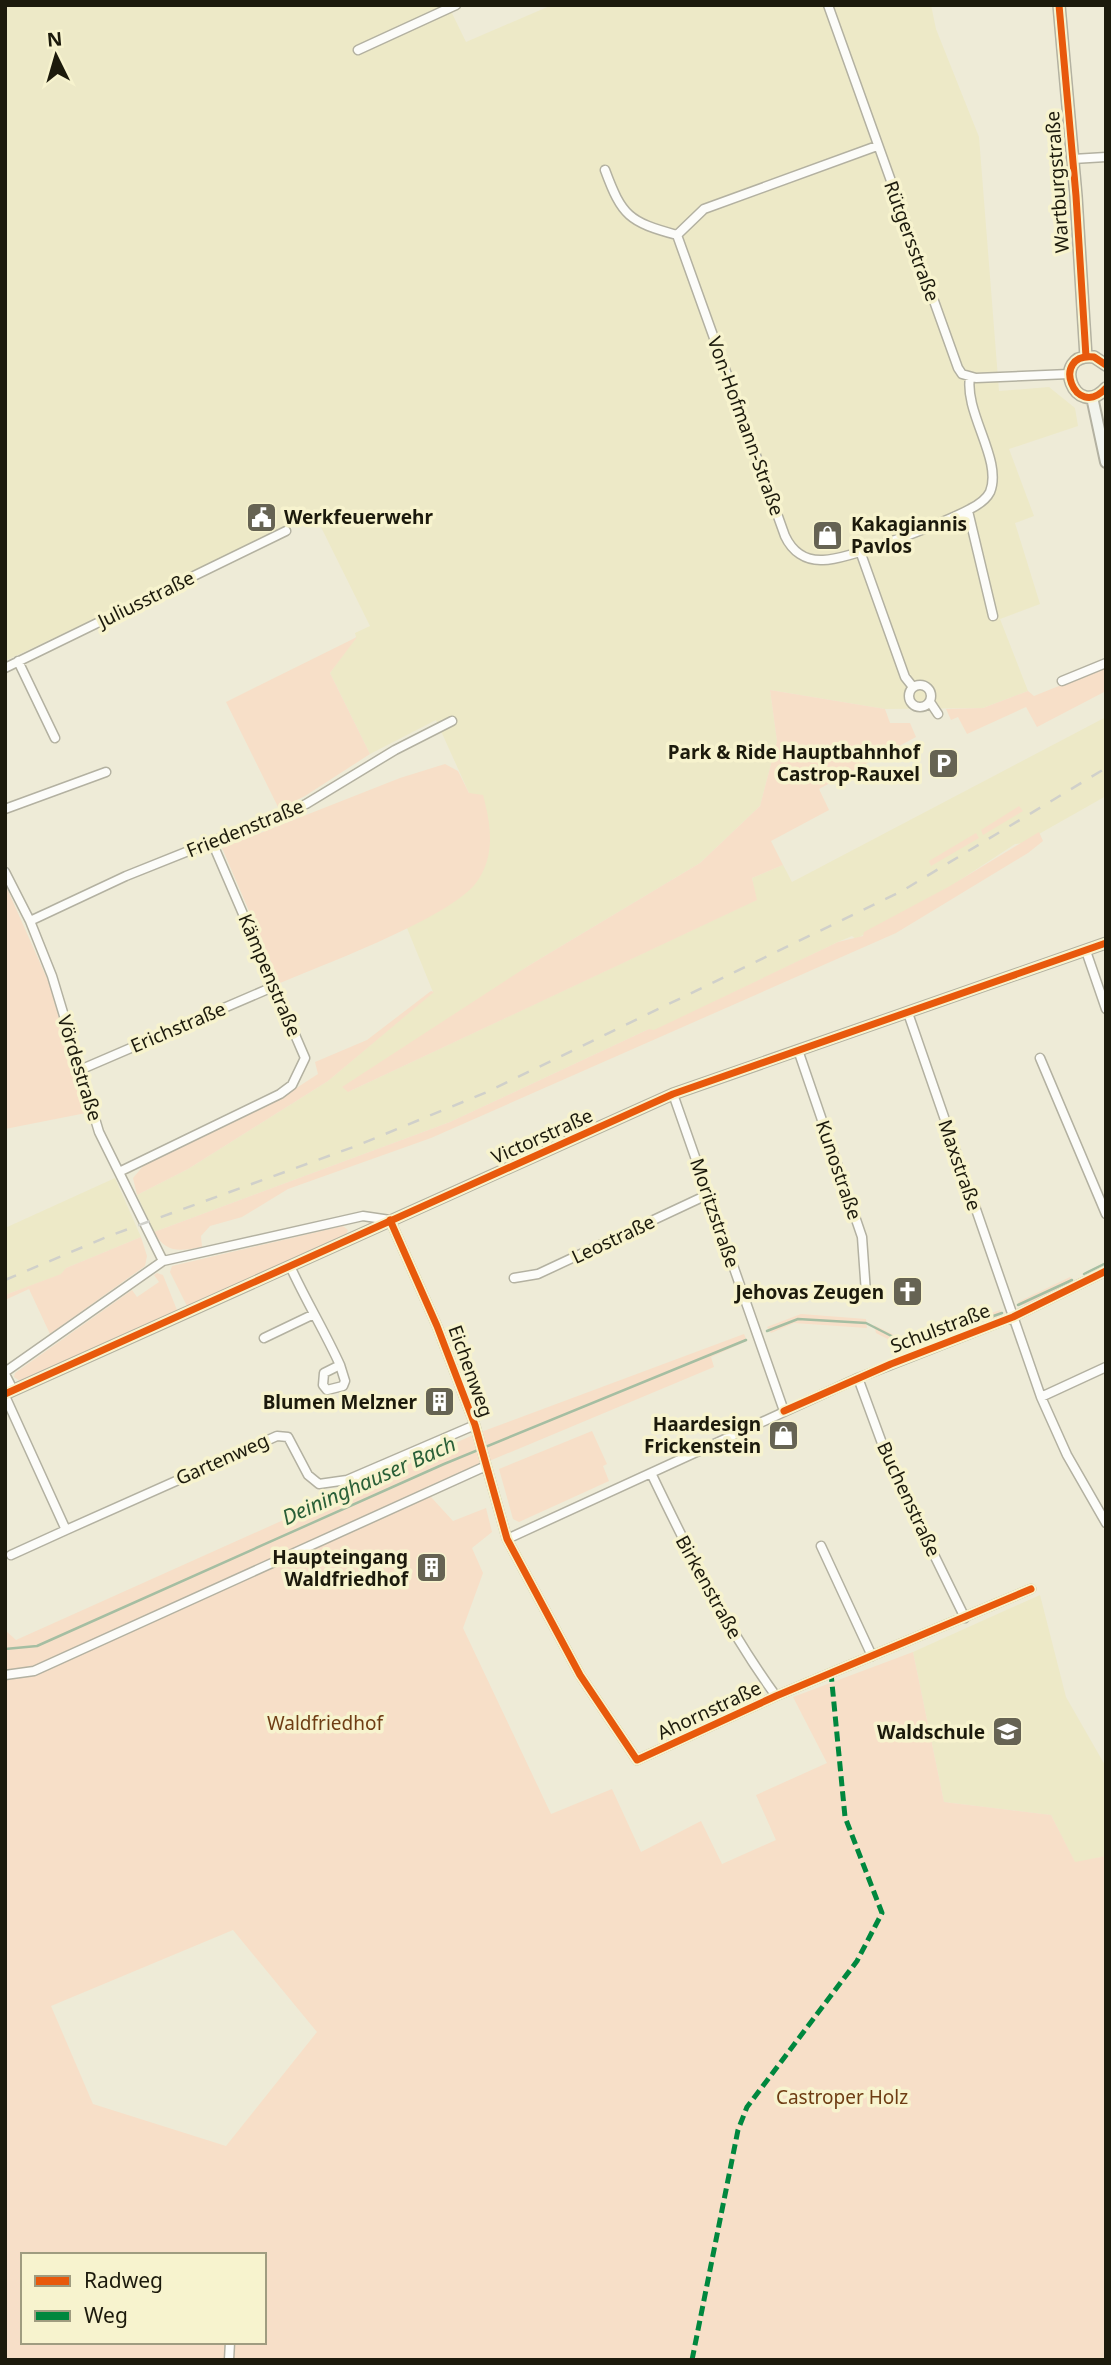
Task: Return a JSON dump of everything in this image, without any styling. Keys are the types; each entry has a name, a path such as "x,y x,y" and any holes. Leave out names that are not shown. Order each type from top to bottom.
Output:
{"main road":[{"name":"Wartburgstraße","path":"1059,5 1073,159 1086,357"},
{"path":"1092,397 1075,391 1069,374 1074,362 1086,357 1098,358 1106,365"},
{"path":"1092,397 1106,388"},
{"path":"1092,397 1106,462"}],"street":[{"path":"358,50 456,5"},
{"name":"Rütgersstraße","path":"828,5 958,368 970,377"},
{"path":"605,170 623,213 643,225 677,235 704,209 877,146"},
{"path":"1073,159 1106,157"},
{"name":"Von-Hofmann-Straße","path":"677,235 788,542 798,554 821,561 860,551 968,511 988,495 993,474 969,396 970,377"},
{"path":"970,377 1069,374"},
{"path":"968,511 993,616"},
{"name":"Juliusstraße","path":"5,667 286,531"},
{"path":"860,551 905,677 913,687"},
{"path":"18,662 55,738"},
{"path":"1062,681 1106,663"},
{"path":"921,685 928,688 932,695 930,702 924,707 914,706 909,697 913,687 921,685"},
{"path":"930,702 938,714"},
{"name":"Friedenstraße","path":"30,921 82,895 306,804 395,750 453,721"},
{"path":"5,808 106,772"},
{"name":"Kämpenstraße","path":"119,1172 280,1094 292,1085 305,1058 212,842"},
{"name":"Vördestraße","path":"5,872 30,921 82,1069 99,1132 163,1261"},
{"name":"Victorstraße","path":"390,1220 362,1216 163,1261 5,1373 8,1394 673,1094 1106,943"},
{"path":"1086,951 1106,1009"},
{"name":"Erichstraße","path":"82,1069 275,986"},
{"name":"Maxstraße","path":"908,1013 1041,1397 1067,1455 1106,1523"},
{"name":"Kunostraße","path":"798,1050 862,1237 866,1293"},
{"path":"1040,1058 1106,1214"},
{"name":"Moritzstraße","path":"673,1094 784,1411"},
{"name":"Leostraße","path":"514,1278 538,1275 709,1194"},
{"name":"Eichenweg","path":"390,1220 438,1326 475,1425 507,1539"},
{"path":"290,1266 312,1315 320,1321 340,1365"},
{"name":"Schulstraße","path":"507,1539 858,1378 1013,1317 1106,1271"},
{"path":"264,1338 312,1315"},
{"path":"1041,1397 1106,1367"},
{"name":"Buchenstraße","path":"858,1378 890,1465 965,1618"},
{"path":"8,1394 66,1530"},
{"name":"Gartenweg","path":"11,1555 276,1436 288,1437 308,1475 318,1484 347,1480 475,1425"},
{"path":"5,1675 34,1671 486,1466"},
{"name":"Birkenstraße","path":"651,1473 703,1582 750,1660 776,1696"},
{"name":"Ahornstraße","path":"507,1539 580,1675 638,1760 776,1696 1031,1589"},
{"path":"821,1546 872,1656"}],"shaded area":[{"path":"5,5 448,5 466,42 552,5 931,5 936,29 979,137 999,391 1049,387 1075,408 1078,426 1009,449 1034,516 1015,523 1040,604 1000,619 1028,691 983,708 885,709 770,690 777,741 760,806 700,863 528,966 348,1092 756,900 752,878 783,865 792,882 1106,717 1106,796 1023,843 1015,844 951,886 856,939 852,936 838,942 654,1031 649,1029 450,1122 154,1232 137,1195 188,1169 328,1081 433,992 407,928 457,899 469,793 436,720 370,754 330,673 356,637 355,633 370,626 315,515 5,661"},
{"path":"115,1178 141,1237 66,1268 62,1274 5,1295 5,1228"},
{"name":"Waldschule","path":"1040,1595 1066,1697 1106,1767 1106,1856 1075,1863 1051,1815 944,1802 913,1652"}],"green space":[{"path":"357,637 330,673 370,754 305,796 279,809 226,702"},
{"path":"1106,667 1106,691 1037,727 1026,707 967,734 958,717 951,720 946,709 983,708 1028,691 1034,696"},
{"path":"770,690 885,709 890,723 910,723 916,737 819,789 829,810 771,841 783,865 752,878 757,900 348,1092 342,1087 528,966 700,863 760,806 777,741"},
{"path":"445,764 458,771 469,793 483,795 490,840 487,862 476,883 462,897 414,925 280,983 222,848 400,778"},
{"path":"1019,806 1023,811 983,835 981,830"},
{"path":"1039,832 1043,841 1028,853 896,933 431,1138 288,1189 242,1217 210,1226 201,1236 202,1247 174,1249 163,1244 154,1232 450,1122 649,1029 654,1030 838,942 863,936 864,932 950,886"},
{"path":"976,833 979,838 931,866 929,861"},
{"path":"5,884 49,983 86,1113 5,1129"},
{"path":"431,991 434,992 328,1081 188,1169 137,1195 133,1178 144,1165 284,1096 318,1074 315,1062 367,1040"},
{"path":"343,1226 348,1230 346,1235 187,1306 170,1272 172,1266"},
{"path":"141,1237 147,1256 145,1266 50,1334 29,1289 5,1300 5,1295 61,1274 66,1268"},
{"path":"154,1275 163,1275 177,1310 20,1381 14,1377 15,1373 132,1290 137,1297 159,1282"},
{"path":"1070,1277 1074,1282 1028,1305 1020,1305 1018,1302"},
{"path":"1000,1310 1002,1314 995,1318 934,1338 934,1334"},
{"path":"801,1314 866,1319 867,1328 794,1323 771,1333 767,1327"},
{"path":"874,1325 908,1342 923,1337 923,1342 907,1349 876,1333"},
{"name":"Castroper Holz","path":"744,1334 747,1341 711,1357 714,1367 427,1487 431,1497 453,1521 486,1508 492,1532 472,1548 483,1573 463,1628 551,1814 612,1789 641,1852 701,1821 722,1864 776,1840 756,1795 827,1763 793,1697 913,1652 944,1802 1051,1815 1075,1862 1106,1856 1106,2360 5,2360 5,1630 16,1640 473,1435","holes":["233,1930 317,2032 226,2146 93,2104 51,2006"]},
{"path":"592,1431 607,1464 603,1466 609,1481 519,1522 513,1519 499,1469"}],"waterway":[{"name":"Deininghauser Bach","path":"1084,1274 1106,1263"},
{"name":"Deininghauser Bach","path":"1018,1305 1072,1280"},
{"name":"Deininghauser Bach","path":"933,1337 1002,1313"},
{"name":"Deininghauser Bach","path":"767,1331 798,1319 866,1323 909,1345 922,1340"},
{"name":"Deininghauser Bach","path":"5,1649 37,1646 444,1464 746,1340"}],"railway":[{"path":"5,1280 109,1236 356,1146 487,1092 902,891 1106,768"}],"marked path":[{"path":"692,2360 738,2130 747,2107 857,1961 882,1913 845,1817 831,1673"}],"cycle path":[{"path":"1059,5 1076,196 1086,357"},
{"path":"1106,365 1094,357 1080,358 1073,365 1070,374 1077,392 1085,397 1095,396 1106,388"},
{"path":"5,1394 673,1094 1106,943"},
{"path":"390,1220 437,1326 475,1425 507,1539 580,1675 637,1760 776,1696 1031,1589"},
{"path":"784,1411 891,1364 1013,1317 1106,1271"}],"place":[{"name":"Werkfeuerwehr","path":"261,517"},
{"name":"Kakagiannis Pavlos","path":"828,535"},
{"name":"Park & Ride Hauptbahnhof Castrop-Rauxel","path":"943,763"},
{"name":"Jehovas Zeugen","path":"907,1292"},
{"name":"Blumen Melzner","path":"440,1402"},
{"name":"Haardesign Frickenstein","path":"784,1435"},
{"name":"Haupteingang Waldfriedhof","path":"431,1568"},
{"name":"Waldschule","path":"1008,1732"}],"park label":[{"name":"Waldfriedhof","path":"325,1723"}]}
